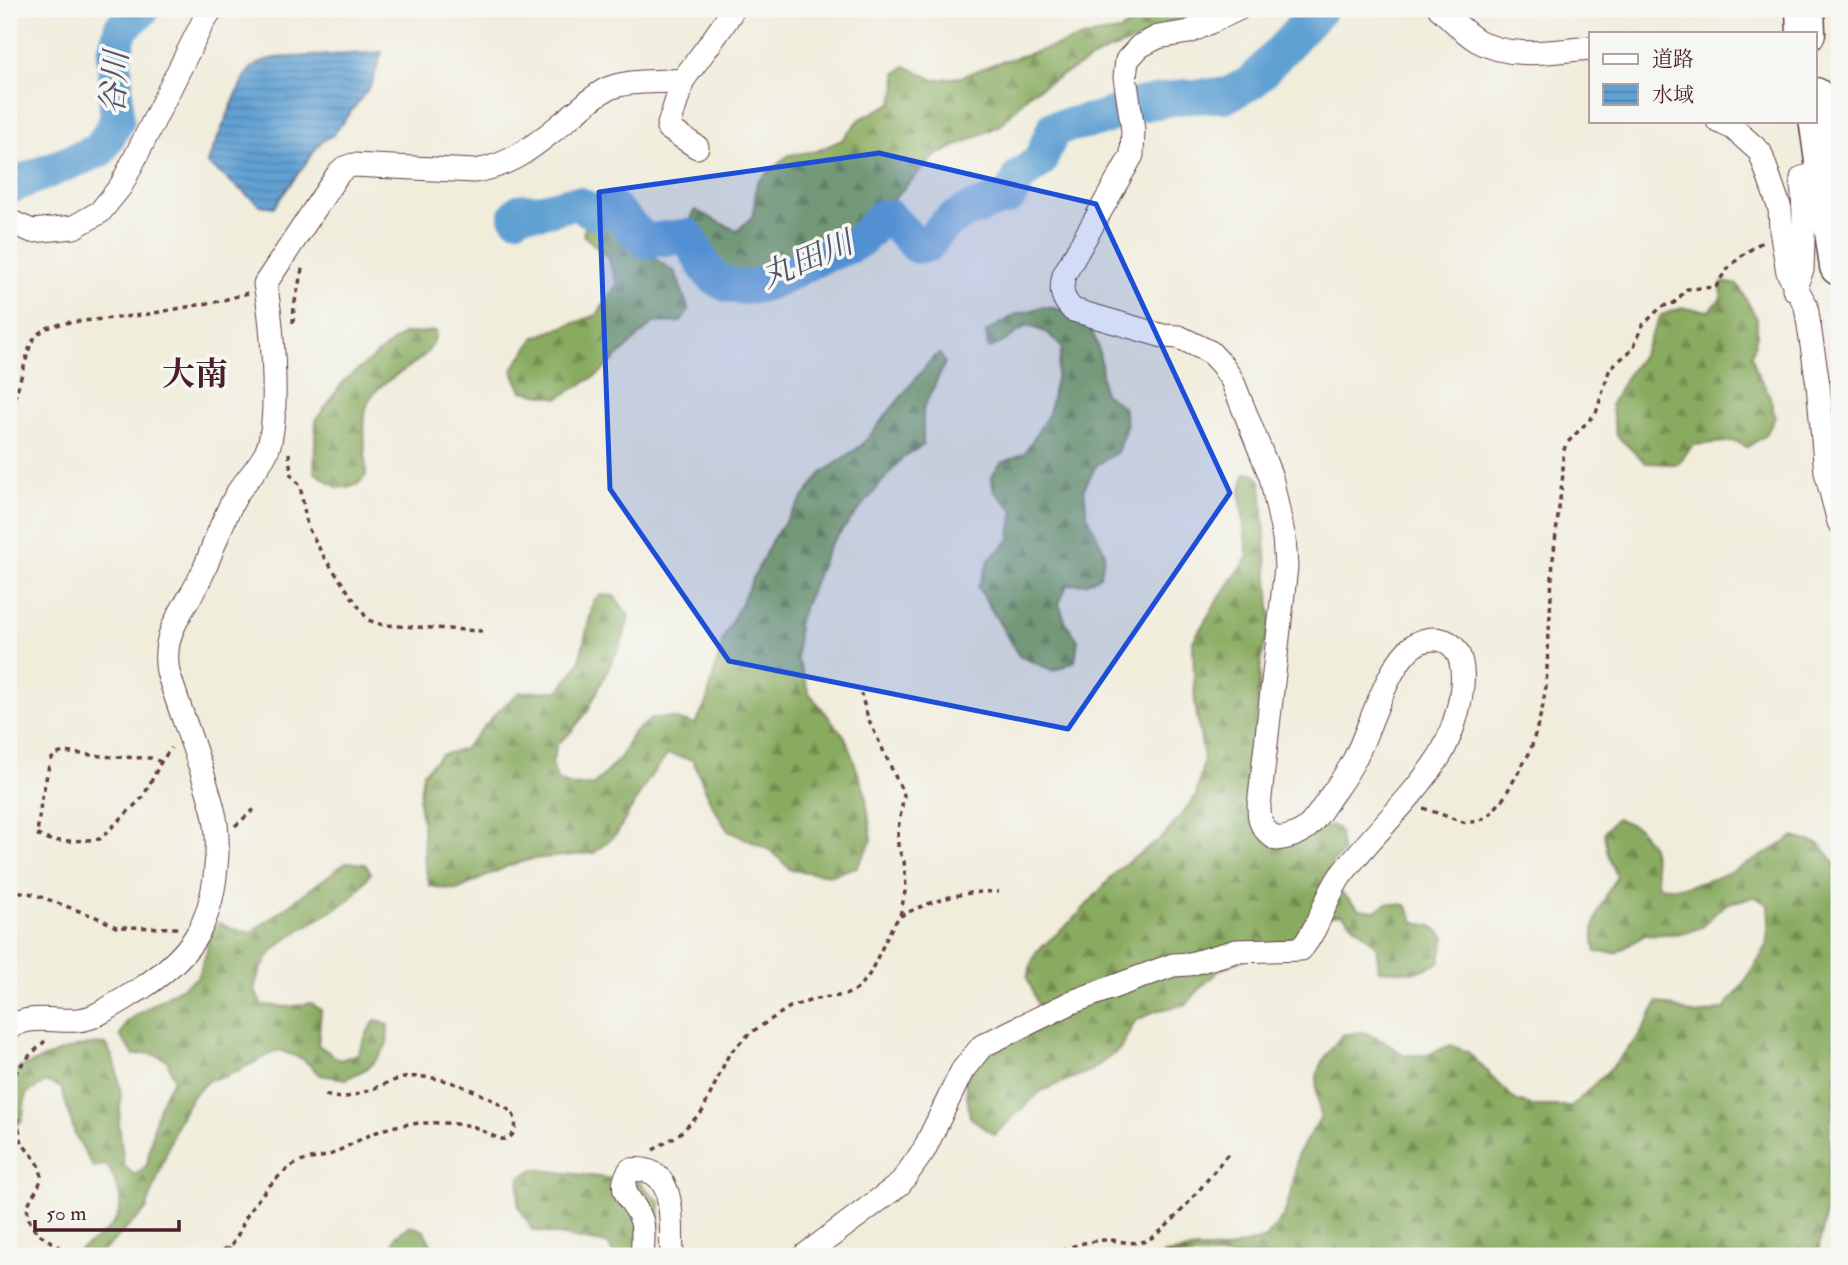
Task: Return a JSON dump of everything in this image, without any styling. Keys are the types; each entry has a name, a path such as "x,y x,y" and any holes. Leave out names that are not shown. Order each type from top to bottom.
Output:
{"highway":[{"path":"1805,9 1806,32"},
{"path":"1816,104 1839,266"}],"street":[{"path":"9,221 32,231 74,227 100,212 121,186 212,9"},
{"path":"697,147 668,128 683,80 721,31 733,9"},
{"path":"804,1256 900,1184 924,1150 962,1071 982,1046 1072,1002 1173,965 1189,964 1236,951 1301,949 1312,936 1327,896 1341,875 1438,758 1452,733 1460,708 1460,656 1452,644 1436,638 1419,642 1408,650 1381,696 1355,760 1317,817 1303,832 1290,838 1276,839 1265,831 1259,822 1270,693 1286,567 1284,538 1271,477 1232,380 1210,352 1179,337 1163,336 1073,310 1065,302 1060,289 1064,275 1132,155 1130,107 1125,77 1127,60 1140,46 1158,37 1189,32 1238,9"},
{"path":"1440,9 1475,40 1496,49 1527,53 1589,48"},
{"path":"9,1028 34,1019 68,1022 89,1018 119,1002 169,970 195,939 207,917 218,847 214,811 168,672 168,642 172,627 204,571 224,516 266,453 273,428 274,400 265,284 338,174 344,167 353,165 474,171 492,169 506,164 538,142 608,89 626,84 683,80"},
{"path":"1720,122 1733,128 1760,152 1780,209 1788,272 1806,306 1818,385 1826,472 1839,522"},
{"path":"1794,318 1791,298 1802,270 1802,178 1825,172"},
{"path":"642,1256 641,1220 624,1192 624,1179 630,1170 641,1169 652,1171 661,1179 668,1192 672,1256"}],"path":[{"path":"1398,808 1424,808 1466,823 1479,821 1491,813 1503,799 1530,751 1542,710 1549,660 1554,549 1566,444 1596,413 1609,368 1633,349 1642,326 1649,318 1661,307 1674,303 1687,289 1716,287 1722,274 1737,258 1781,230"},
{"path":"293,334 294,306 305,260"},
{"path":"9,418 30,346 36,335 47,328 64,323 143,315 220,301 265,284"},
{"path":"289,448 291,475 300,485 307,526 324,557 368,620 383,625 482,631"},
{"path":"641,1169 643,1159 678,1135 702,1112 729,1054 750,1033 790,1007 856,990 869,975 900,916 906,887 904,861 898,848 898,829 904,795 868,718 861,694"},
{"path":"161,762 143,757 63,752 55,755 50,761 37,834 50,841 100,839 143,797 161,762 176,742 188,732"},
{"path":"9,890 43,897 116,927 181,928 195,939"},
{"path":"900,916 920,906 966,893 999,892"},
{"path":"67,1256 58,1245 33,1228 27,1215 27,1203 40,1182 42,1172 22,1143 10,1089 12,1079 26,1061 68,1022"},
{"path":"215,1256 228,1248 263,1192 297,1163 321,1159 372,1133 399,1125 432,1123 473,1126 505,1139 513,1134 516,1127 512,1112 497,1102 467,1089 427,1077 408,1077 345,1097 332,1098 321,1093"},
{"path":"1054,1256 1087,1243 1110,1240 1145,1242 1163,1230 1228,1154"},
{"path":"228,1248 239,1256"}],"highlighted area":[{"path":"879,153 1096,204 1230,493 1068,729 729,661 610,489 599,192"}],"green space":[{"path":"1175,10 1184,15 1182,24 1106,51 1030,93 1001,125 935,156 859,235 799,263 774,279 731,277 715,270 698,247 688,226 695,210 737,231 753,216 757,182 789,155 817,151 842,140 860,119 892,103 897,86 896,74 905,66 935,80 961,77 994,64 1096,34 1120,31 1138,19"},
{"path":"588,217 617,227 628,241 675,272 689,310 681,322 653,323 599,374 558,398 522,391 512,370 535,337 597,315 617,284 608,257 583,235"},
{"path":"1722,282 1738,285 1757,319 1757,335 1752,355 1756,371 1769,394 1775,417 1766,435 1747,447 1735,441 1693,445 1678,464 1646,463 1616,435 1611,404 1642,355 1661,315 1682,308 1710,311 1721,298"},
{"path":"1042,307 1060,309 1085,323 1097,345 1103,392 1123,407 1127,424 1117,452 1096,466 1084,488 1087,515 1105,553 1100,576 1087,583 1067,585 1059,604 1066,623 1078,640 1075,661 1054,671 1019,656 978,587 990,558 1009,541 1014,510 994,491 991,477 1001,463 1025,453 1049,413 1062,348 1048,333 1027,325 1004,342 988,349 986,332 1015,315"},
{"path":"436,331 433,344 425,354 380,387 366,409 366,475 357,485 338,488 314,472 316,420 344,381 403,334"},
{"path":"940,354 945,363 923,409 923,445 902,458 829,546 798,622 797,657 809,693 845,737 865,792 872,840 857,867 831,875 791,870 770,850 728,831 711,803 693,760 668,754 648,780 617,833 594,853 532,859 508,866 457,890 430,886 425,866 419,802 423,773 441,755 464,749 497,712 520,692 559,691 579,663 594,600 601,595 614,596 629,616 623,639 587,712 557,744 552,763 557,780 571,786 594,785 621,757 634,732 653,718 672,718 695,724 706,704 723,639 773,538 821,474 862,445 934,356"},
{"path":"1245,473 1254,473 1261,482 1271,621 1261,659 1258,707 1249,770 1247,803 1251,824 1310,833 1332,825 1339,830 1343,854 1332,862 1328,881 1359,909 1376,911 1387,903 1406,905 1415,923 1432,926 1445,937 1439,963 1416,972 1379,970 1376,945 1342,914 1323,916 1303,935 1283,941 1221,969 1187,1004 1155,1011 1135,1021 1120,1049 1092,1070 1041,1091 994,1135 970,1117 965,1080 987,1052 1031,1020 1038,1005 1027,977 1036,952 1076,917 1120,868 1164,836 1196,796 1204,759 1195,704 1193,641 1248,558 1240,494"},
{"path":"1616,818 1639,828 1652,847 1658,886 1692,885 1710,880 1746,864 1793,837 1820,844 1839,868 1839,1071 1830,1130 1830,1194 1818,1252 1812,1256 1162,1256 1197,1249 1224,1250 1266,1238 1284,1216 1298,1153 1321,1117 1317,1091 1318,1073 1326,1056 1342,1035 1363,1032 1386,1042 1404,1055 1427,1055 1451,1045 1468,1052 1515,1100 1532,1106 1572,1106 1640,1035 1658,1002 1696,1015 1724,1009 1766,947 1768,905 1755,897 1728,903 1704,926 1686,933 1645,935 1616,953 1596,952 1595,922 1617,877 1607,851 1604,833"},
{"path":"347,862 365,864 371,873 350,899 280,945 260,971 254,989 262,1005 288,1007 311,1003 321,1010 318,1045 340,1060 358,1054 376,1020 388,1025 387,1044 381,1054 368,1068 346,1079 320,1075 303,1059 279,1050 227,1076 209,1080 193,1095 176,1126 146,1210 103,1251 103,1256 70,1256 98,1238 116,1220 120,1210 120,1198 116,1183 107,1165 93,1167 75,1134 61,1087 46,1082 26,1094 22,1121 9,1131 9,1072 69,1049 107,1045 116,1066 121,1094 119,1124 124,1166 135,1175 147,1165 158,1109 174,1079 167,1060 150,1053 134,1055 120,1036 127,1021 198,977 207,950 209,931 220,923 235,930 252,932"},
{"path":"534,1169 639,1182 660,1202 654,1256 614,1256 608,1244 532,1230 518,1205 520,1177"},
{"path":"410,1225 424,1231 437,1256 388,1256 396,1236"}],"water":[{"path":"382,52 372,83 366,92 333,135 321,142 274,207 260,205 207,163 244,77 257,64 274,58"}],"waterway":[{"name":"谷川","path":"9,187 100,150 117,120 114,55 121,28 143,9"},
{"name":"丸田川","path":"516,216 520,211 542,211 569,204 578,204 595,213 614,209 645,241 688,236 711,275 736,287 750,287 776,280 825,255 852,245 863,238 882,217 889,217 917,246 928,245 944,226 963,213 1009,197 1020,176 1040,161 1054,128 1103,118 1137,105 1180,97 1227,95 1252,82 1320,9"}],"district":[{"name":"大南","path":"195,374"}]}
